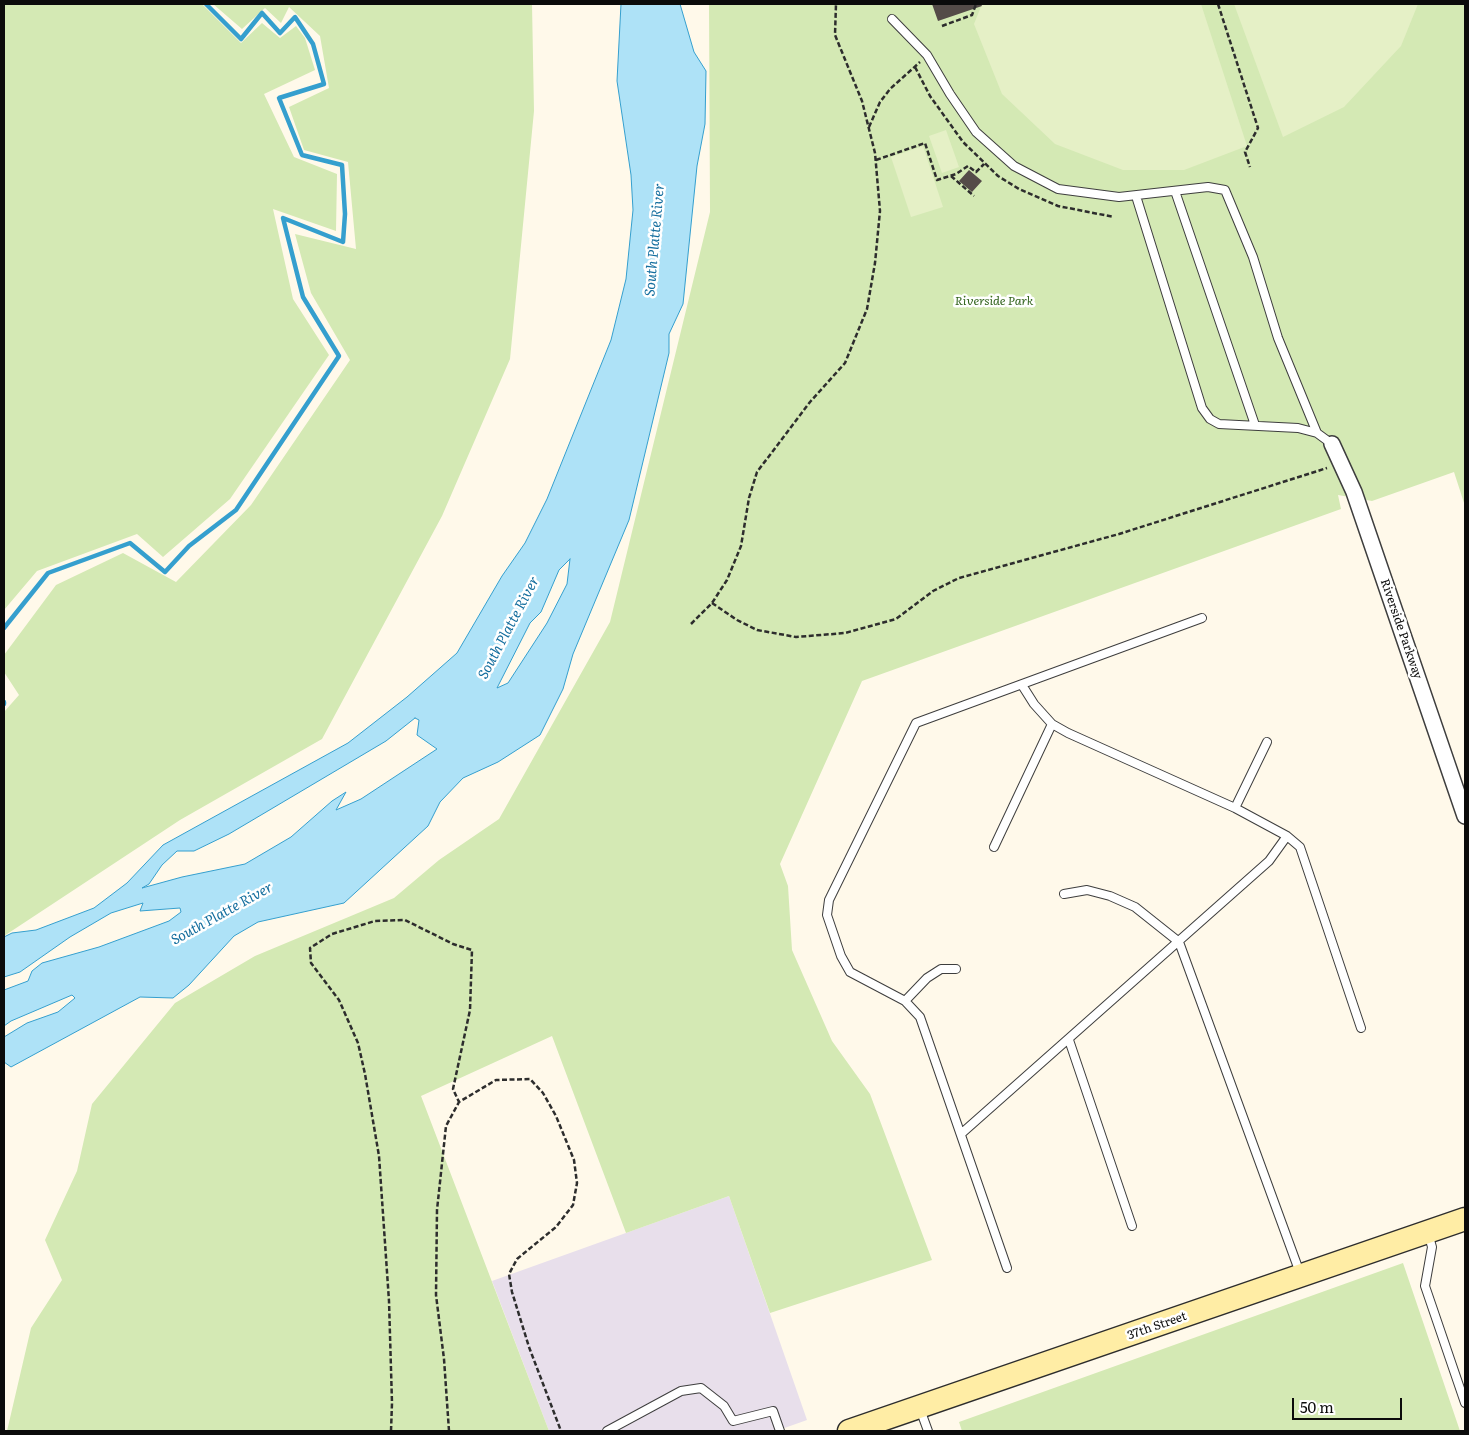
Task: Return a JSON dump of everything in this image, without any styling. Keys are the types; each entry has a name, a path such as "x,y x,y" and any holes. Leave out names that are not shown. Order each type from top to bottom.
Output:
{"main road":[{"name":"37th Street","path":"849,1431 1465,1219"}],"street":[{"name":"Riverside Parkway","path":"1332,444 1354,492 1465,816"}],"lane":[{"path":"892,19 927,55 950,94 976,132 1014,166 1058,189 1119,197 1208,188 1225,190 1253,257 1278,338 1317,433"},
{"path":"1175,191 1255,425"},
{"path":"1136,196 1202,408 1210,419 1219,424 1298,428 1317,433 1332,444"},
{"path":"1007,1268 920,1017 905,1001 850,972 841,956 827,916 829,900 916,723 1202,618"},
{"path":"1022,685 1034,704 1052,724 1068,733 1235,808 1288,836 1300,846 1361,1028"},
{"path":"994,847 1052,724"},
{"path":"1235,808 1268,742"},
{"path":"962,1134 1269,861 1288,836"},
{"path":"1064,894 1087,890 1110,896 1135,907 1179,942 1301,1276"},
{"path":"905,1001 928,978 941,969 956,968"},
{"path":"1069,1040 1132,1226"},
{"path":"1428,1232 1432,1247 1424,1286 1465,1403"},
{"path":"607,1431 681,1391 701,1388 724,1406 733,1421 773,1411 780,1431"},
{"path":"919,1407 928,1431"}],"path":[{"path":"691,624 712,603 727,580 741,546 749,498 757,472 810,402 845,363 868,309 880,211 876,160 862,101 835,35 836,4"},
{"path":"942,26 972,15 976,4"},
{"path":"1218,4 1258,128 1245,152 1250,167"},
{"path":"869,129 880,102 890,89 927,55"},
{"path":"876,160 925,144 937,180 951,176 968,166 976,172 984,164"},
{"path":"951,176 974,196"},
{"path":"712,603 737,620 757,630 796,637 845,633 896,619 933,591 959,578 1119,534 1330,467"},
{"path":"391,1431 389,1301 379,1156 358,1043 339,1000 311,963 310,948 332,934 375,921 405,920 453,944 472,950 470,1010 453,1088 459,1102"},
{"path":"449,1431 444,1359 436,1295 437,1210 446,1126 459,1102 496,1080 530,1079 543,1093 556,1116 574,1160 577,1183 573,1205 556,1227 517,1259 509,1274 512,1292 529,1347 561,1431"}],"shaded area":[{"path":"729,1196 807,1420 776,1431 549,1431 492,1281"}],"green space":[{"path":"4,4 202,4 241,43 262,23 280,38 296,26 305,38 315,70 264,94 294,157 337,174 336,231 273,209 293,299 329,355 230,499 163,557 137,534 37,571 4,610"},
{"path":"213,4 532,4 534,111 510,359 442,516 322,739 180,820 4,936 4,712 19,695 4,672 4,655 56,585 123,553 176,582 251,505 350,360 311,293 295,234 356,249 348,162 304,150 289,107 329,88 320,36 289,7 281,23 265,8 242,29"},
{"name":"Riverside Park","path":"709,4 1465,4 1465,506 1454,472 1372,501 1338,495 1341,509 862,681 780,864 788,886 792,950 832,1041 870,1094 932,1260 770,1313 729,1196 626,1233 552,1036 421,1096 549,1431 7,1431 31,1328 62,1280 45,1240 77,1171 92,1104 175,1003 255,956 394,898 439,860 499,819 610,622 710,212"},
{"path":"982,4 1201,4 1247,146 1184,170 1123,170 1055,144 1002,94 974,24"},
{"path":"1234,4 1418,4 1401,46 1344,107 1283,137"},
{"path":"946,130 959,167 942,173 929,136"},
{"path":"923,146 943,207 911,217 891,157"},
{"path":"1403,1263 1460,1431 962,1431 959,1422"}],"water":[{"name":"South Platte River","path":"621,4 680,4 694,52 706,71 705,124 697,166 683,304 669,334 669,353 629,520 573,654 563,689 540,735 498,762 463,778 440,802 428,826 344,903 258,922 234,936 189,985 173,998 140,997 11,1067 4,1062 4,1037 27,1023 58,1012 75,998 72,995 11,1021 4,1026 4,990 28,981 32,971 42,963 99,947 169,921 181,912 180,908 140,911 143,903 111,913 70,937 20,972 4,977 4,937 12,933 36,930 94,908 127,883 163,845 348,743 407,697 457,653 502,576 525,543 547,499 611,340 626,279 633,210 631,175 617,81","holes":["570,559 567,584 547,623 508,683 497,688 530,623 541,612 559,570","415,718 419,720 417,735 437,749 361,799 336,810 346,792 332,801 291,837 245,864 182,877 142,888 149,884 162,865 177,851 194,851 229,834 386,741"]}],"building":[{"path":"932,4 981,4 982,6 938,21"},
{"path":"969,170 982,181 972,192 959,181"}],"waterway":[{"path":"4,628 48,573 130,543 165,572 189,546 236,510 339,356 303,297 283,218 343,242 345,214 342,165 302,155 279,98 324,84 313,44 295,17 280,33 262,13 241,39 206,4"}]}
